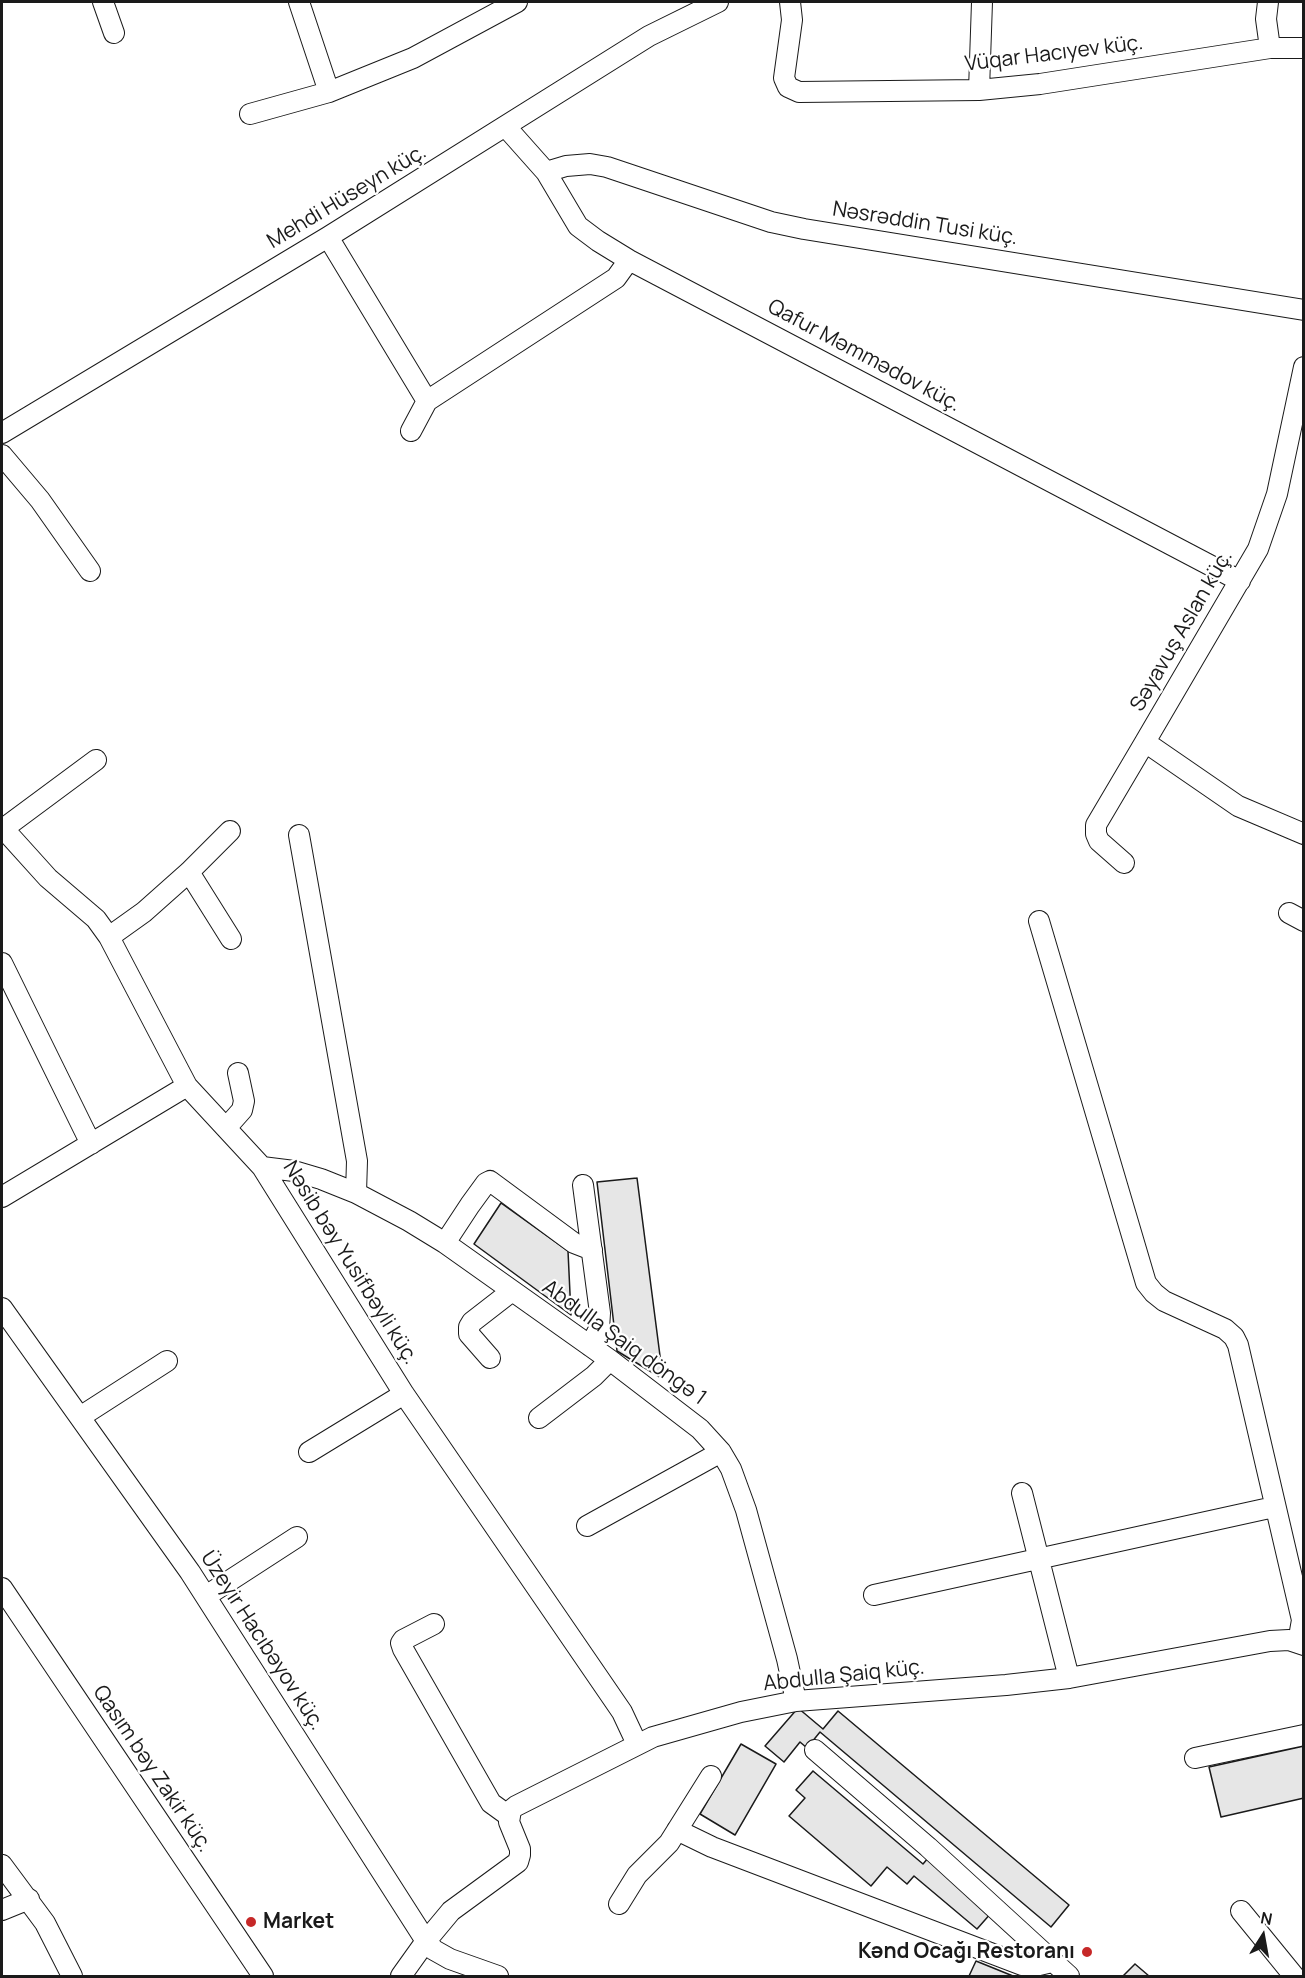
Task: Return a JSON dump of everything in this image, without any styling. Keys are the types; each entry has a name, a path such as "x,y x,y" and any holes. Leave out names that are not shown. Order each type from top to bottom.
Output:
{"street":[{"path":"103,2 114,33"},
{"path":"299,2 328,92"},
{"path":"250,114 328,92 413,58 517,2"},
{"name":"Mehdi Hüseyn küç.","path":"2,433 328,237 649,36 718,2"},
{"name":"Vüqar Hacıyev küç.","path":"790,2 792,20 784,78 788,87 799,92 979,90 1040,84 1270,48 1304,48"},
{"path":"979,90 982,2"},
{"path":"1268,2 1266,20 1270,48"},
{"name":"Qafur Məmmədov küç.","path":"506,127 546,172 578,226 598,241 629,260 1240,580"},
{"name":"Nəsrəddin Tusi küç.","path":"546,172 566,166 590,164 607,167 771,222 804,229 1304,310"},
{"path":"328,237 427,401"},
{"path":"411,431 427,401 616,278 629,260"},
{"name":"Səyavuş Aslan küç.","path":"1304,367 1277,494 1258,549 1145,742 1238,806 1304,834"},
{"path":"2,455 40,500 90,571"},
{"path":"1124,863 1099,840 1096,825 1145,742"},
{"path":"2,828 96,760"},
{"name":"Nəsib bəy Yusifbəyli küç.","path":"2,828 48,878 96,919 108,937 187,1086 262,1167 404,1394 622,1712 637,1744"},
{"path":"108,937 144,912 230,831"},
{"path":"299,835 357,1161 356,1193"},
{"path":"189,872 231,939"},
{"path":"1039,921 1146,1283 1164,1301 1224,1329 1234,1337 1238,1345 1302,1620 1301,1644"},
{"path":"2,963 92,1144"},
{"path":"226,1128 242,1110 244,1101 238,1073"},
{"path":"2,1197 187,1086"},
{"name":"Abdulla Şaiq döngə 1","path":"262,1167 294,1171 356,1193 446,1243 610,1360 700,1429 721,1452 731,1469 746,1510 787,1659 796,1701"},
{"path":"446,1243 470,1205 490,1181 574,1243 592,1250"},
{"path":"583,1185 600,1313 599,1329 590,1346"},
{"path":"490,1358 469,1334 469,1327 472,1322 512,1291"},
{"name":"Üzeyir Hacıbəyov küç.","path":"2,1308 206,1596 426,1941 434,1950 450,1959 498,1977"},
{"path":"539,1418 594,1376 610,1360"},
{"path":"80,1417 167,1361"},
{"path":"309,1452 404,1394"},
{"path":"587,1527 721,1452"},
{"path":"1022,1493 1069,1678"},
{"path":"874,1595 1274,1507"},
{"path":"206,1596 297,1537"},
{"name":"Qasım bəy Zakir küç.","path":"2,1588 263,1977"},
{"path":"400,1977 451,1911 518,1862 520,1855 509,1816 491,1803 403,1649 401,1643 403,1640 434,1624"},
{"name":"Abdulla Şaiq küç.","path":"509,1816 511,1810 516,1806 637,1744 653,1737 731,1715 796,1701 1069,1678 1270,1641 1289,1640 1301,1644"},
{"path":"1195,1758 1304,1735"},
{"path":"814,1750 928,1847 1069,1977"},
{"path":"619,1904 637,1875 669,1843 711,1776"},
{"path":"677,1830 712,1847 1022,1965 1035,1966 1052,1962"},
{"path":"2,1865 45,1923 72,1977"},
{"path":"2,1910 28,1899"},
{"path":"1241,1911 1294,1977"}],"building":[{"path":"637,1178 663,1379 617,1351 597,1182"},
{"path":"501,1203 568,1251 571,1315 474,1244"},
{"path":"798,1708 823,1729 838,1711 1069,1905 1051,1927 820,1732 807,1748 800,1742 784,1762 765,1746"},
{"path":"741,1744 776,1764 735,1835 700,1814"},
{"path":"1304,1746 1304,1798 1221,1817 1209,1767"},
{"path":"813,1771 923,1864 928,1858 992,1912 977,1929 914,1876 907,1884 887,1867 871,1886 789,1816 805,1798 796,1790"},
{"path":"976,1961 1013,1976 969,1976"},
{"path":"1135,1964 1149,1976 1123,1976"}],"place":[{"name":"Market","path":"251,1922"},
{"name":"Kənd Ocağı Restoranı","path":"1087,1952"}]}
